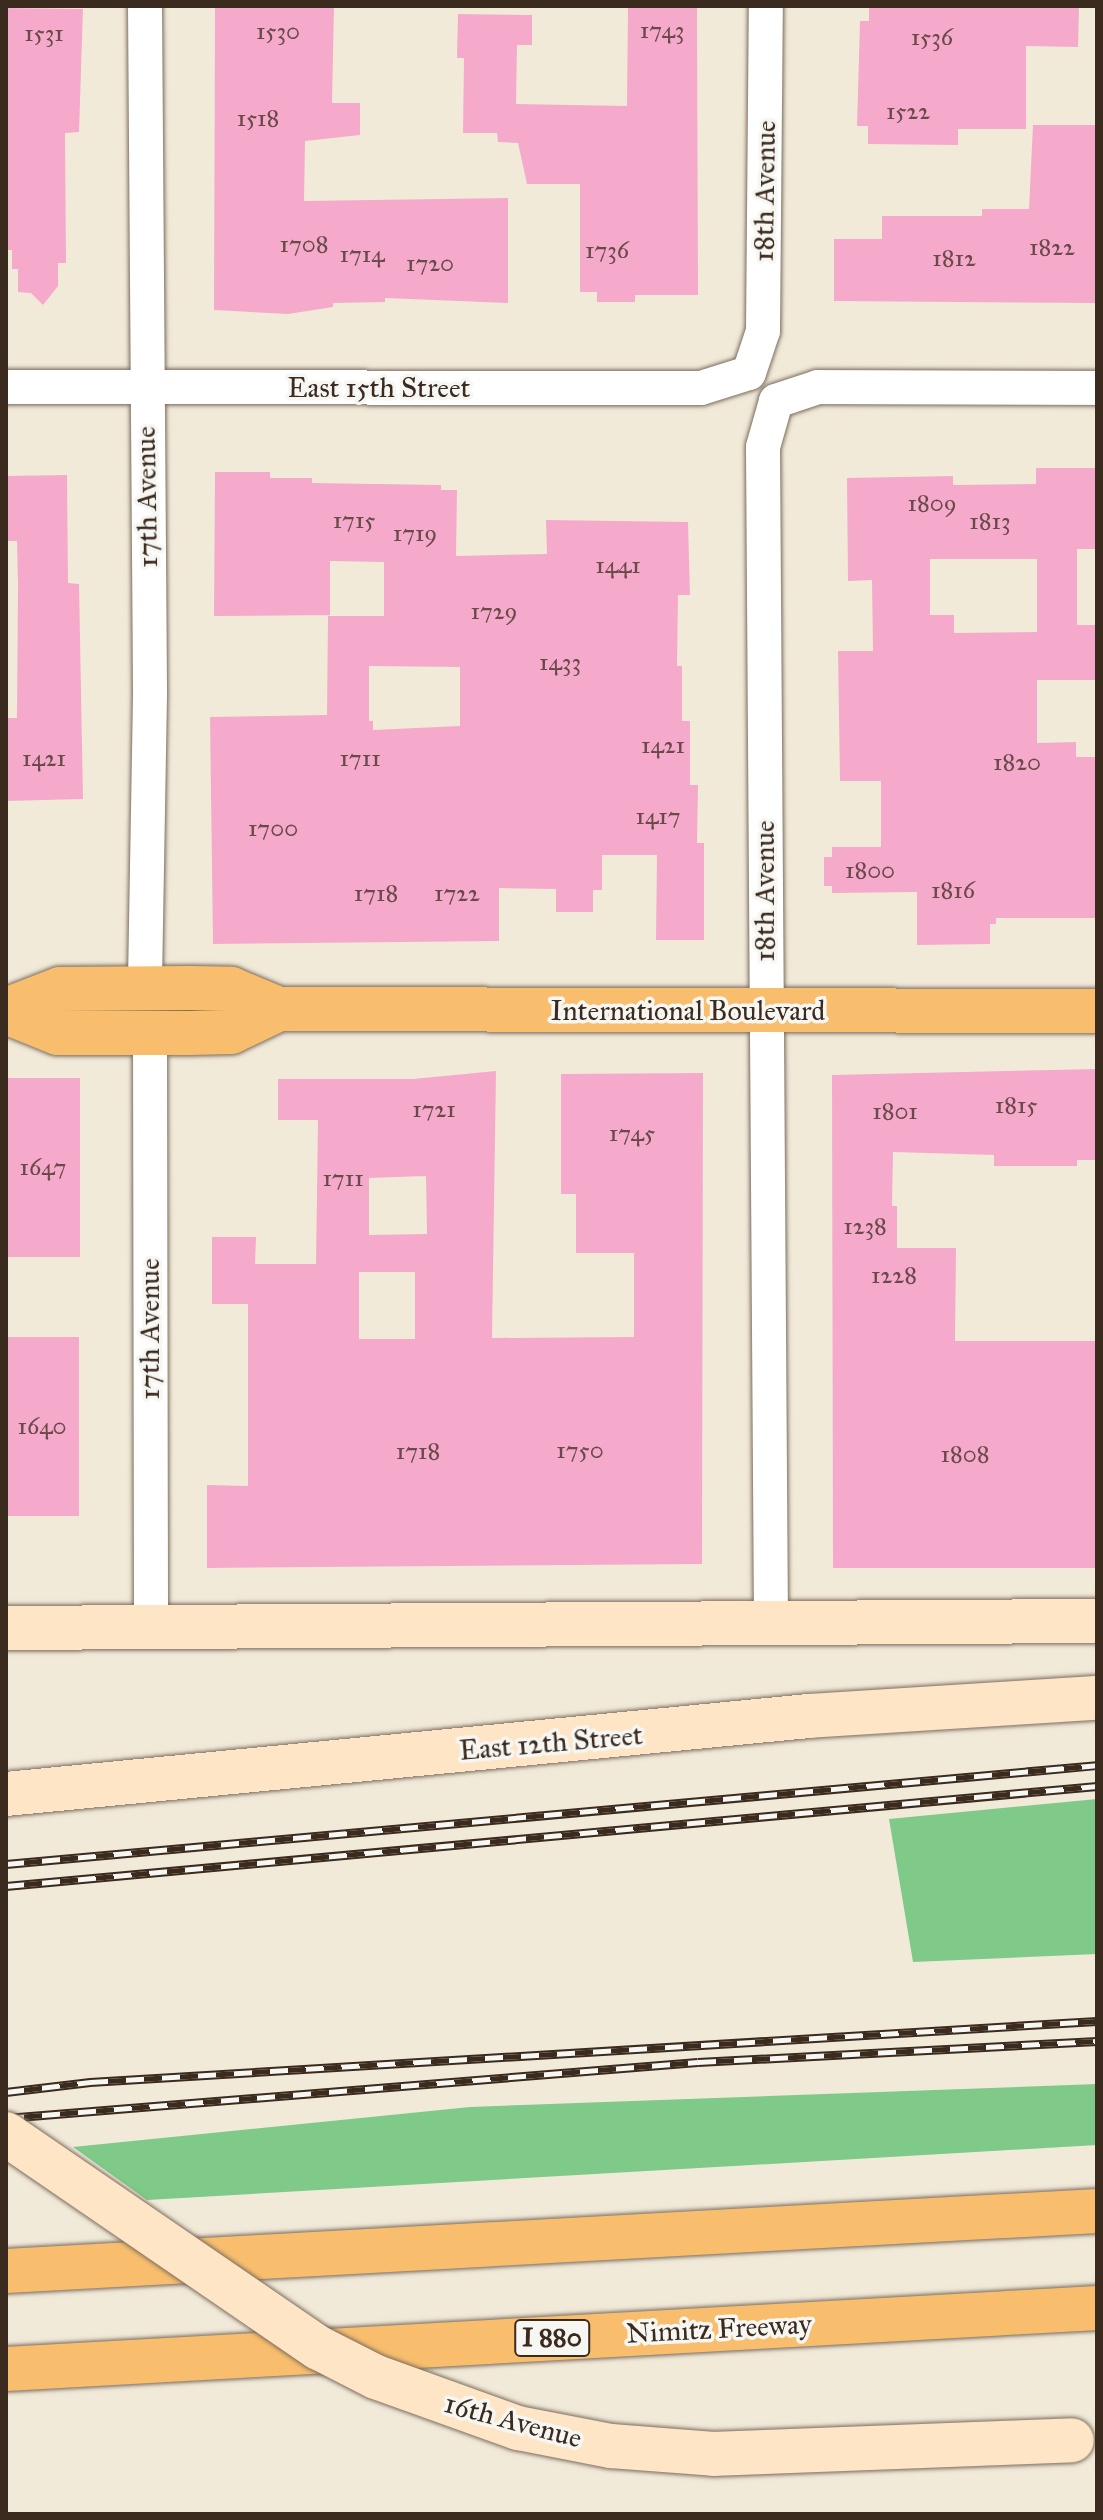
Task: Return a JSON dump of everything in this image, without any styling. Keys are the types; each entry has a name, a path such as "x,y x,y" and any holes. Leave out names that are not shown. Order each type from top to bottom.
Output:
{"main road":[{"name":"International Boulevard","path":"6,1011 60,989 145,988 231,989 279,1009 1097,1011"},
{"name":"International Boulevard","path":"6,1011 58,1033 150,1034 231,1032 279,1009"},
{"path":"6,1628 1097,1621"},
{"name":"East 12th Street","path":"6,1794 808,1716 1097,1698"},
{"name":"16th Avenue","path":"6,2134 319,2348 388,2382 518,2428 611,2446 714,2454 1085,2439"},
{"path":"6,2271 1097,2211"},
{"name":"Nimitz Freeway","path":"6,2369 1097,2308"}],"street":[{"name":"17th Avenue","path":"145,6 145,388 150,695 145,988"},
{"name":"18th Avenue","path":"749,373 763,331 766,6"},
{"name":"East 15th Street","path":"6,387 701,388 749,373"},
{"name":"18th Avenue","path":"771,1623 763,447 776,401 818,387 1097,388"},
{"name":"17th Avenue","path":"150,1034 151,1625"}],"green space":[{"path":"1097,1799 1097,1954 913,1962 889,1819"},
{"path":"1097,2084 1097,2145 147,2200 73,2147 470,2107"}],"building":[{"path":"215,6 334,6 332,103 360,103 360,135 305,141 304,201 508,198 508,303 385,298 385,302 333,303 333,307 288,314 214,310"},
{"path":"628,6 697,6 698,295 635,295 635,302 597,302 597,292 580,292 580,184 527,184 518,143 498,142 497,133 463,133 464,58 457,58 458,14 532,15 532,45 517,45 516,104 627,106"},
{"path":"869,6 1079,6 1078,47 1026,46 1026,129 958,129 958,145 868,144 868,126 857,126 860,21 869,21"},
{"path":"6,8 83,9 79,132 65,133 66,263 58,263 58,286 43,305 31,293 18,292 18,269 12,269 12,250 8,250"},
{"path":"1033,125 1097,125 1097,303 834,301 834,239 882,239 882,216 982,216 982,209 1029,209"},
{"path":"1036,468 1097,468 1097,549 1077,549 1077,625 1097,625 1097,680 1037,680 1037,743 1076,742 1076,757 1097,757 1097,918 996,918 996,924 990,924 990,944 917,945 917,892 832,893 832,886 824,886 824,857 832,857 832,847 881,847 881,781 840,781 838,651 873,651 872,580 848,581 847,478 953,476 953,485 1036,484","holes":["930,559 1037,559 1037,632 954,633 954,615 930,615"]},
{"path":"215,472 270,472 270,478 312,478 312,483 441,485 441,490 457,490 456,556 547,554 546,520 688,522 690,595 678,595 677,666 682,666 682,721 690,721 690,785 698,785 697,843 704,843 704,940 656,940 657,855 602,855 602,890 593,890 593,912 556,912 556,889 499,888 499,941 213,944 210,717 327,715 328,616 384,616 384,562 330,561 330,615 214,616","holes":["369,666 460,667 460,726 373,730 373,721 369,721"]},
{"path":"67,475 68,583 79,584 83,799 6,801 6,718 17,718 18,584 17,541 6,541 6,476"},
{"path":"1097,1069 1096,1160 1077,1160 1077,1166 994,1166 994,1155 893,1152 892,1206 897,1206 897,1248 956,1248 955,1341 1097,1341 1097,1568 833,1568 832,1075"},
{"path":"496,1071 492,1338 634,1337 634,1253 576,1253 576,1194 561,1194 561,1074 703,1073 702,1564 207,1568 207,1485 248,1486 248,1304 212,1304 212,1237 256,1237 255,1264 316,1264 318,1120 278,1120 278,1079 413,1079","holes":["426,1176 427,1234 369,1235 369,1178","359,1272 415,1272 415,1339 359,1339"]},
{"path":"6,1078 80,1078 80,1257 6,1257"},
{"path":"6,1337 79,1337 79,1516 6,1516"}],"railway":[{"path":"6,1864 1097,1765"},
{"path":"6,1886 1097,1786"},
{"path":"6,2092 90,2082 1097,2021"},
{"path":"6,2118 698,2062 1097,2041"}]}
